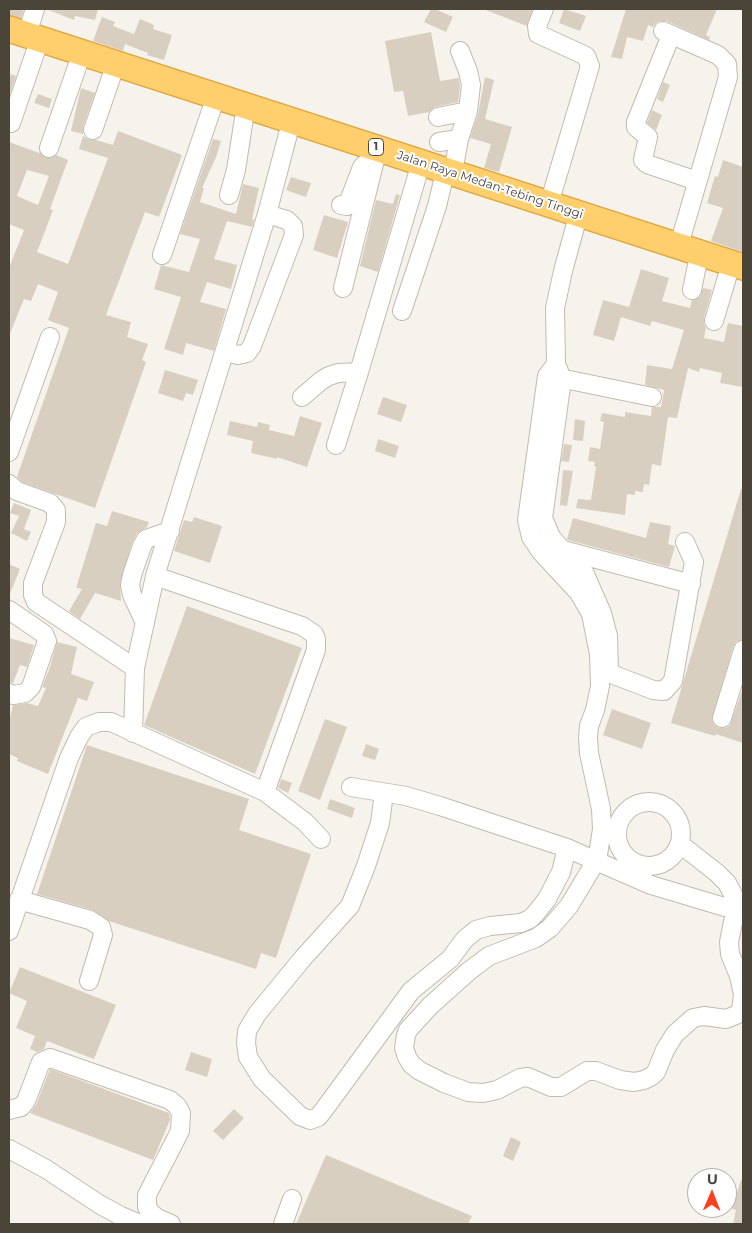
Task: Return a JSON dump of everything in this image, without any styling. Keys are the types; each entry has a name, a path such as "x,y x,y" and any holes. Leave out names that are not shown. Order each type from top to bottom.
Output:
{"highway":[{"name":"Jalan Raya Medan-Tebing Tinggi","path":"20,39 78,64 374,163 418,173 448,177 576,227 696,265 740,269"},
{"name":"Jalan Raya Medan-Tebing Tinggi","path":"20,39 448,177 549,204 678,245 740,269"}],"street":[{"path":"11,123 20,39 35,9"},
{"path":"544,9 537,26 538,34 586,56 590,66 549,204"},
{"path":"678,245 728,77 727,64 718,55 667,33 636,122 636,127 648,137 644,155 644,160 647,164 697,181"},
{"path":"402,311 448,177 468,111 471,85 460,51"},
{"path":"49,148 78,64"},
{"path":"94,130 112,75"},
{"path":"162,255 212,108"},
{"path":"438,117 468,111"},
{"path":"229,195 236,170 244,118"},
{"path":"133,733 135,668 155,576 267,214 288,134"},
{"path":"439,142 459,139"},
{"path":"341,205 347,206 362,167 374,163 343,288"},
{"path":"336,445 418,173"},
{"path":"225,352 238,355 247,353 252,346 294,235 293,226 287,220 267,214"},
{"path":"576,227 563,271 556,308 555,373 531,537 541,552 579,593 591,614 599,654 600,686 595,710 589,726 588,738 589,753 601,809 602,829 598,855 569,906 550,928 536,938 489,956 430,1006 408,1030 404,1048 412,1065 444,1083 468,1092 482,1093 497,1090 520,1078 528,1077 551,1087 561,1087 587,1071 596,1071 620,1080 634,1082 644,1080 656,1072 665,1050 675,1034 689,1020 698,1016 726,1020 741,1011 743,1002 742,989 730,954 729,942 733,922 738,911 736,900 727,882 680,844"},
{"path":"692,290 696,265"},
{"path":"714,321 740,269"},
{"path":"9,452 50,337"},
{"path":"302,398 329,376 338,373 359,372"},
{"path":"555,373 652,397"},
{"path":"9,484 17,491 50,503 56,510 56,522 33,583 33,595 36,602 135,668"},
{"path":"535,519 578,568 584,572 602,612 608,636 610,673 653,690 664,691 673,681 694,562 685,542"},
{"path":"145,623 132,595 130,585 132,575 146,539 170,530"},
{"path":"563,550 691,584"},
{"path":"155,576 302,626 314,634 316,650 265,792"},
{"path":"9,610 44,634 47,641 31,687 25,693 13,695 9,693"},
{"path":"722,718 743,650"},
{"path":"9,931 69,758 86,727 104,721 112,722 265,792 305,822 321,839"},
{"path":"352,787 406,796 431,803 567,848 651,884 738,911"},
{"path":"384,793 380,823 350,906 303,958 257,1014 247,1030 248,1057 262,1079 300,1116 310,1120 318,1117 323,1111 411,991 450,959 476,930 490,926 521,923 536,914 547,899 561,872 567,848"},
{"path":"19,900 90,920 101,927 103,936 89,980"},
{"path":"9,1110 20,1107 26,1101 41,1062 50,1058 170,1100 178,1106 181,1113 180,1131 146,1200 150,1212 157,1218 171,1224"},
{"path":"9,1153 46,1169 99,1204 140,1224"},
{"path":"283,1224 292,1199"}],"building":[{"path":"9,9 24,9 21,18 9,15"},
{"path":"46,9 98,9 95,20 75,16 74,20"},
{"path":"431,9 453,17 446,32 424,22"},
{"path":"483,9 533,9 527,26"},
{"path":"564,9 586,16 580,31 559,23"},
{"path":"626,9 717,9 706,35 710,37 709,40 667,21 661,21 653,27 648,25 643,41 627,37 622,59 611,57"},
{"path":"102,17 115,22 113,26 134,34 140,19 154,25 153,29 172,35 164,60 147,55 148,53 125,44 123,51 93,41"},
{"path":"431,32 440,81 459,78 458,102 435,107 429,112 408,116 403,91 394,92 385,41"},
{"path":"11,74 16,76 9,97 9,79"},
{"path":"485,77 494,80 485,119 512,127 499,172 484,168 491,144 470,138 478,114"},
{"path":"663,82 670,85 663,102 657,99"},
{"path":"81,88 95,93 83,127 83,134 71,131"},
{"path":"38,94 52,99 49,108 34,103"},
{"path":"652,110 662,115 656,130 647,123"},
{"path":"118,131 182,155 159,217 145,212 106,315 131,322 127,337 148,344 142,360 146,362 95,508 22,482 17,477 69,328 48,320 58,292 38,284 31,301 24,299 9,336 9,268 24,230 9,224 9,142 39,152 46,158 56,155 68,160 50,209 53,210 37,252 68,264 108,158 79,149 83,136 90,140 113,145","holes":["27,170 49,176 38,205 17,196"]},
{"path":"213,139 221,141 202,188 204,188 200,202 236,214 243,184 259,188 252,227 227,221 214,259 237,265 231,289 207,282 200,302 226,309 214,351 186,343 183,355 164,349 181,297 154,289 161,265 189,272 200,239 180,234"},
{"path":"723,160 743,167 743,252 711,241 723,208 707,203 715,176 718,177"},
{"path":"291,177 311,183 306,197 286,190"},
{"path":"396,194 400,195 378,272 360,266 376,200 393,204"},
{"path":"324,215 348,222 337,258 313,250"},
{"path":"641,269 669,278 662,301 690,308 692,300 700,297 703,288 712,290 704,318 706,328 704,338 724,342 728,323 743,326 743,387 720,383 722,373 700,368 699,372 688,368 677,418 668,417 661,466 652,464 649,485 644,484 643,492 635,491 635,495 627,494 625,515 576,508 578,499 591,500 596,467 594,466 595,462 588,461 590,447 600,449 604,422 600,421 602,413 625,417 625,412 651,416 652,407 661,407 664,390 645,385 647,365 672,369 684,330 652,321 650,326 621,317 614,341 593,335 603,300 629,307"},
{"path":"165,370 198,380 193,395 186,393 183,401 158,393"},
{"path":"383,397 407,405 401,422 377,414"},
{"path":"300,416 322,423 307,467 277,457 277,459 251,453 253,441 227,435 230,421 257,427 258,422 270,425 269,430 294,436"},
{"path":"575,419 585,421 583,441 573,440"},
{"path":"378,439 399,446 395,458 375,451"},
{"path":"564,444 572,445 569,462 561,461"},
{"path":"563,470 573,471 567,506 560,505"},
{"path":"741,489 743,490 743,640 736,642 733,647 712,720 714,725 719,728 725,728 730,725 743,688 743,743 671,723"},
{"path":"14,503 31,510 24,529 31,532 27,541 11,533 19,516 10,513"},
{"path":"112,511 149,522 147,527 137,533 132,543 120,583 121,601 95,593 80,619 69,611 82,589 76,588 96,523 107,526"},
{"path":"194,517 222,526 210,563 174,551 184,520 192,522"},
{"path":"573,518 646,538 650,522 671,526 668,544 675,546 669,567 568,540"},
{"path":"9,564 20,569 9,596"},
{"path":"187,606 302,648 255,774 144,725"},
{"path":"9,638 34,645 27,667 20,665 13,683 9,682"},
{"path":"57,642 77,647 71,674 94,682 87,701 78,698 48,774 17,761 18,758 9,754 9,723 13,705 27,703 38,706 46,688 42,687"},
{"path":"612,709 651,723 642,749 603,735"},
{"path":"325,719 347,727 320,800 298,791"},
{"path":"366,744 379,749 375,760 362,756"},
{"path":"87,745 249,799 239,830 311,854 276,958 261,953 256,969 109,921 93,910 37,894"},
{"path":"281,779 292,783 288,793 278,788"},
{"path":"330,799 355,808 352,818 327,809"},
{"path":"20,967 116,1005 94,1059 47,1041 44,1049 37,1052 30,1049 35,1036 16,1028 27,1001 9,993"},
{"path":"191,1052 212,1059 207,1077 185,1070"},
{"path":"50,1069 169,1113 170,1120 153,1160 30,1113 36,1105"},
{"path":"234,1109 244,1118 223,1140 213,1131"},
{"path":"511,1137 521,1142 513,1161 503,1156"},
{"path":"326,1155 472,1216 468,1224 296,1224"},
{"path":"741,1180 743,1180 743,1224 733,1224 734,1218 737,1218 737,1193"}]}
